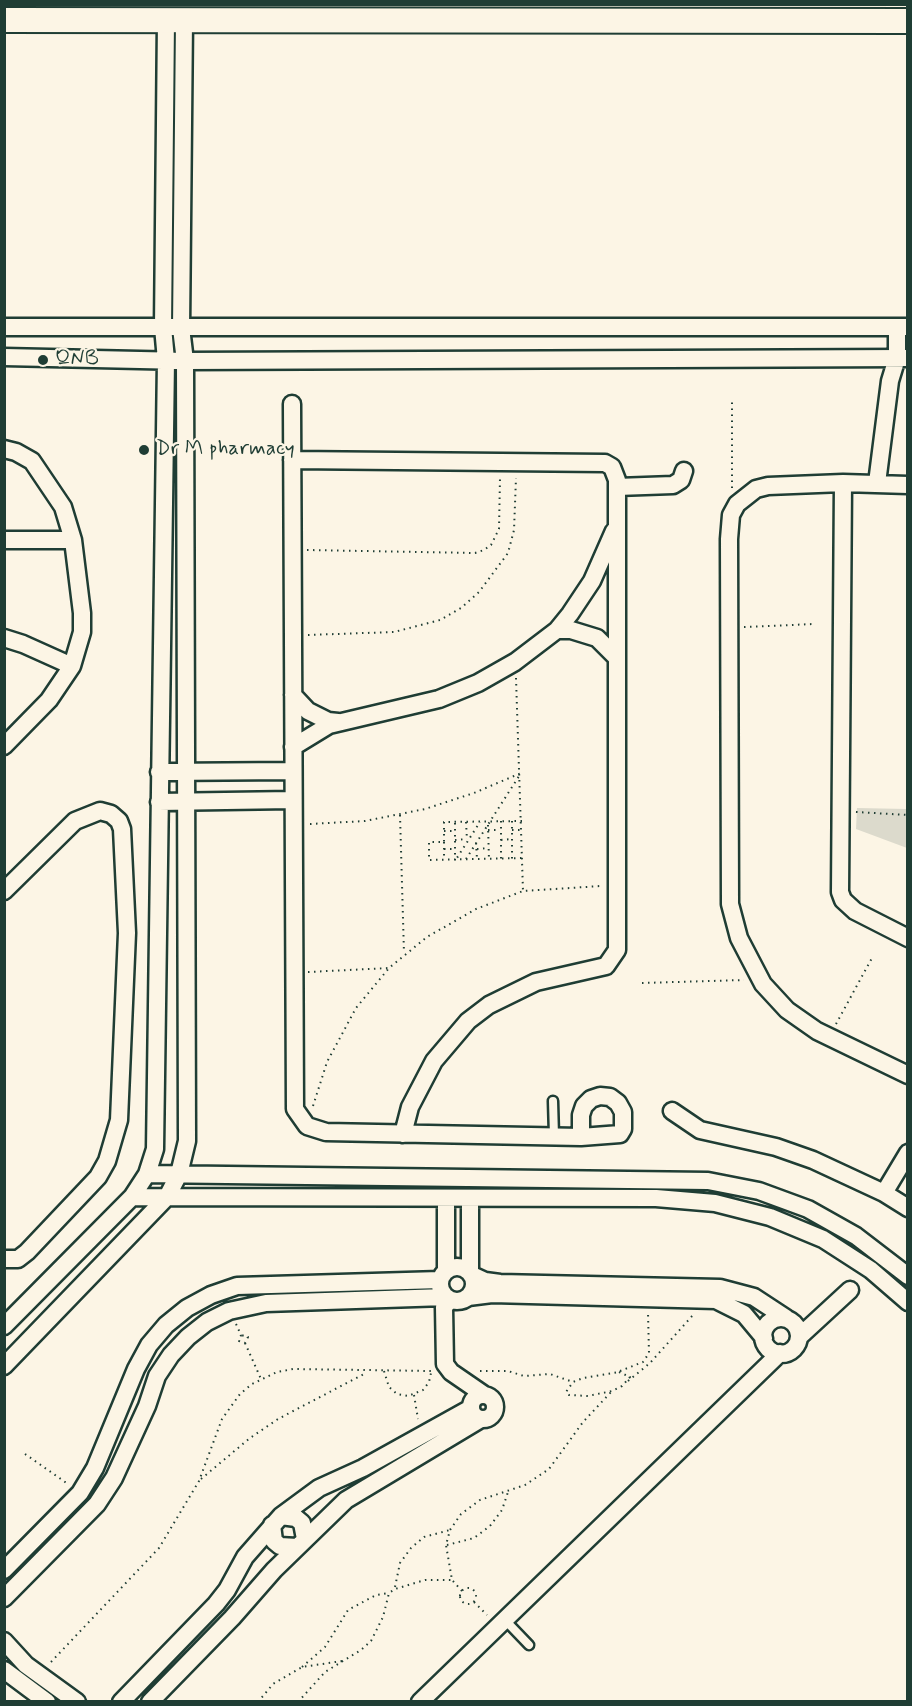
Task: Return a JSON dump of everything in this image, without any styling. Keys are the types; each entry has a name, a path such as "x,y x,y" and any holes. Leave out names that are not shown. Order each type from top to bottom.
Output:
{"street":[{"path":"4,20 175,20 433,13 908,21"},
{"path":"4,1326 132,1197 147,1174 155,1149 166,360 163,327 175,20"},
{"path":"4,1366 167,1197 179,1174 187,1141 185,361 181,328 175,20"},
{"path":"4,327 902,327 902,358 890,381 877,483"},
{"path":"4,357 185,361 902,358"},
{"path":"292,404 295,1109 307,1126 326,1132 581,1137"},
{"path":"4,449 32,461 63,507 73,540 82,632 72,666 49,699 4,746"},
{"path":"292,460 605,463 615,473 617,487 619,940 613,959 597,970 561,974 520,989 489,1005 468,1021 434,1060 410,1107 403,1134"},
{"path":"617,487 673,485 681,480 684,471"},
{"path":"843,483 840,884 843,900 855,911 908,938"},
{"path":"908,485 843,483 768,486 756,489 737,504 731,515 729,627 730,904 739,938 759,977 787,1010 829,1038 908,1074"},
{"path":"293,747 310,735 339,722 439,699 515,662 557,630 592,581 617,525"},
{"path":"4,540 73,540"},
{"path":"557,630 571,630 597,638 618,658"},
{"path":"4,638 72,666"},
{"path":"293,695 308,711 328,721 339,722"},
{"path":"159,772 292,771"},
{"path":"159,802 292,800"},
{"path":"4,891 75,820 100,811 111,814 119,821 122,829 126,933 119,1120 107,1161 98,1178 27,1252 18,1259 4,1260"},
{"path":"672,1111 700,1130 776,1147 849,1175 908,1208"},
{"path":"884,1193 908,1153"},
{"path":"147,1174 657,1178 708,1181 749,1189 808,1209 856,1236 908,1276"},
{"path":"656,1198 657,1178"},
{"path":"132,1197 656,1198 715,1203 797,1227 855,1260 908,1302"},
{"path":"446,1198 443,1275 440,1289 448,1298"},
{"path":"468,1297 474,1284 471,1273 470,1198"},
{"path":"4,1570 80,1492 95,1468 126,1398 136,1369 149,1345 166,1324 187,1308 211,1295 237,1286 404,1280 443,1275 461,1267 500,1289"},
{"path":"404,1280 405,1298"},
{"path":"344,1282 345,1300"},
{"path":"264,1284 266,1303"},
{"path":"7,1591 91,1511 114,1478 147,1406 157,1376 171,1355 207,1322 230,1311 266,1303 405,1298 448,1298 459,1301 500,1289 754,1297 796,1325 799,1337"},
{"path":"420,1701 780,1353 795,1347 799,1337 850,1290"},
{"path":"714,1296 744,1314 764,1338 769,1349 780,1353"},
{"path":"121,1701 216,1604 227,1590 245,1557 276,1520 319,1488 476,1414 490,1417 496,1405 491,1397 451,1372 445,1364 443,1354 444,1307 448,1298"},
{"path":"764,1338 764,1331 772,1321 786,1318"},
{"path":"126,1398 147,1406"},
{"path":"150,1701 339,1506 432,1436"},
{"path":"95,1468 114,1478"},
{"path":"363,1468 370,1484"},
{"path":"276,1520 289,1515 302,1523 301,1543"},
{"path":"276,1520 274,1541 280,1546 301,1543"},
{"path":"44,1530 60,1543"},
{"path":"216,1604 232,1617"},
{"path":"4,1641 17,1656 77,1701"},
{"path":"173,1648 188,1663"},
{"path":"4,1670 47,1701"}],"lane":[{"path":"553,1101 554,1136"},
{"path":"501,1623 530,1646"}],"path":[{"path":"731,515 732,398"},
{"path":"293,550 475,553 484,550 491,545 499,529 508,462"},
{"path":"293,635 394,632 440,620 461,608 479,592 508,553 514,530 508,462"},
{"path":"729,627 814,624"},
{"path":"515,662 521,773 523,891"},
{"path":"292,824 364,821 400,815 474,794 521,773"},
{"path":"465,861 521,773"},
{"path":"840,811 908,815"},
{"path":"400,815 404,954"},
{"path":"501,821 501,859"},
{"path":"512,821 512,859"},
{"path":"444,860 444,822 522,821"},
{"path":"455,822 455,861"},
{"path":"466,822 467,841"},
{"path":"455,861 480,822"},
{"path":"488,825 489,860"},
{"path":"488,830 501,830"},
{"path":"512,830 522,830"},
{"path":"444,831 455,831"},
{"path":"466,831 474,831"},
{"path":"501,840 512,839"},
{"path":"455,840 467,841"},
{"path":"444,842 429,842 429,861 523,858"},
{"path":"476,843 477,860"},
{"path":"444,849 455,849"},
{"path":"477,849 489,849"},
{"path":"307,1126 327,1062 340,1034 356,1008 389,968 404,954 451,922 523,891 564,886 619,886"},
{"path":"829,1038 872,958"},
{"path":"295,973 389,968"},
{"path":"642,983 722,983 759,977"},
{"path":"619,1372 646,1358 650,1348 637,1294"},
{"path":"474,1602 465,1604 461,1600 462,1591 452,1580 446,1545 450,1530 470,1506 480,1500 525,1485 549,1469 584,1422 612,1391 650,1363 714,1296"},
{"path":"246,1344 261,1379"},
{"path":"646,1358 650,1363"},
{"path":"39,1674 159,1548 199,1481 222,1419 240,1394 261,1379 293,1369 367,1372 508,1371 524,1376 550,1374 573,1382"},
{"path":"384,1371 386,1382 393,1391 403,1396 414,1395 427,1387 431,1371"},
{"path":"199,1481 250,1438 278,1419 336,1386 367,1372"},
{"path":"612,1391 588,1396 569,1395 566,1392 573,1382 595,1374 626,1373 630,1377 628,1381"},
{"path":"414,1395 432,1436"},
{"path":"25,1454 80,1492"},
{"path":"446,1545 474,1538 490,1526 502,1510 508,1492"},
{"path":"394,1589 397,1571 411,1548 424,1537 450,1530"},
{"path":"258,1701 273,1684 302,1667 325,1647 348,1610 368,1598 425,1580 452,1580"},
{"path":"462,1591 471,1589 476,1597 474,1602"},
{"path":"298,1701 314,1681 371,1641 383,1617 389,1593"},
{"path":"474,1602 501,1623"},
{"path":"302,1667 321,1662 344,1661"}],"shaded area":[{"path":"857,808 907,809 907,848 856,829"}],"place":[{"name":"QNB","path":"43,360"},
{"name":"Dr M pharmacy","path":"144,450"}]}
